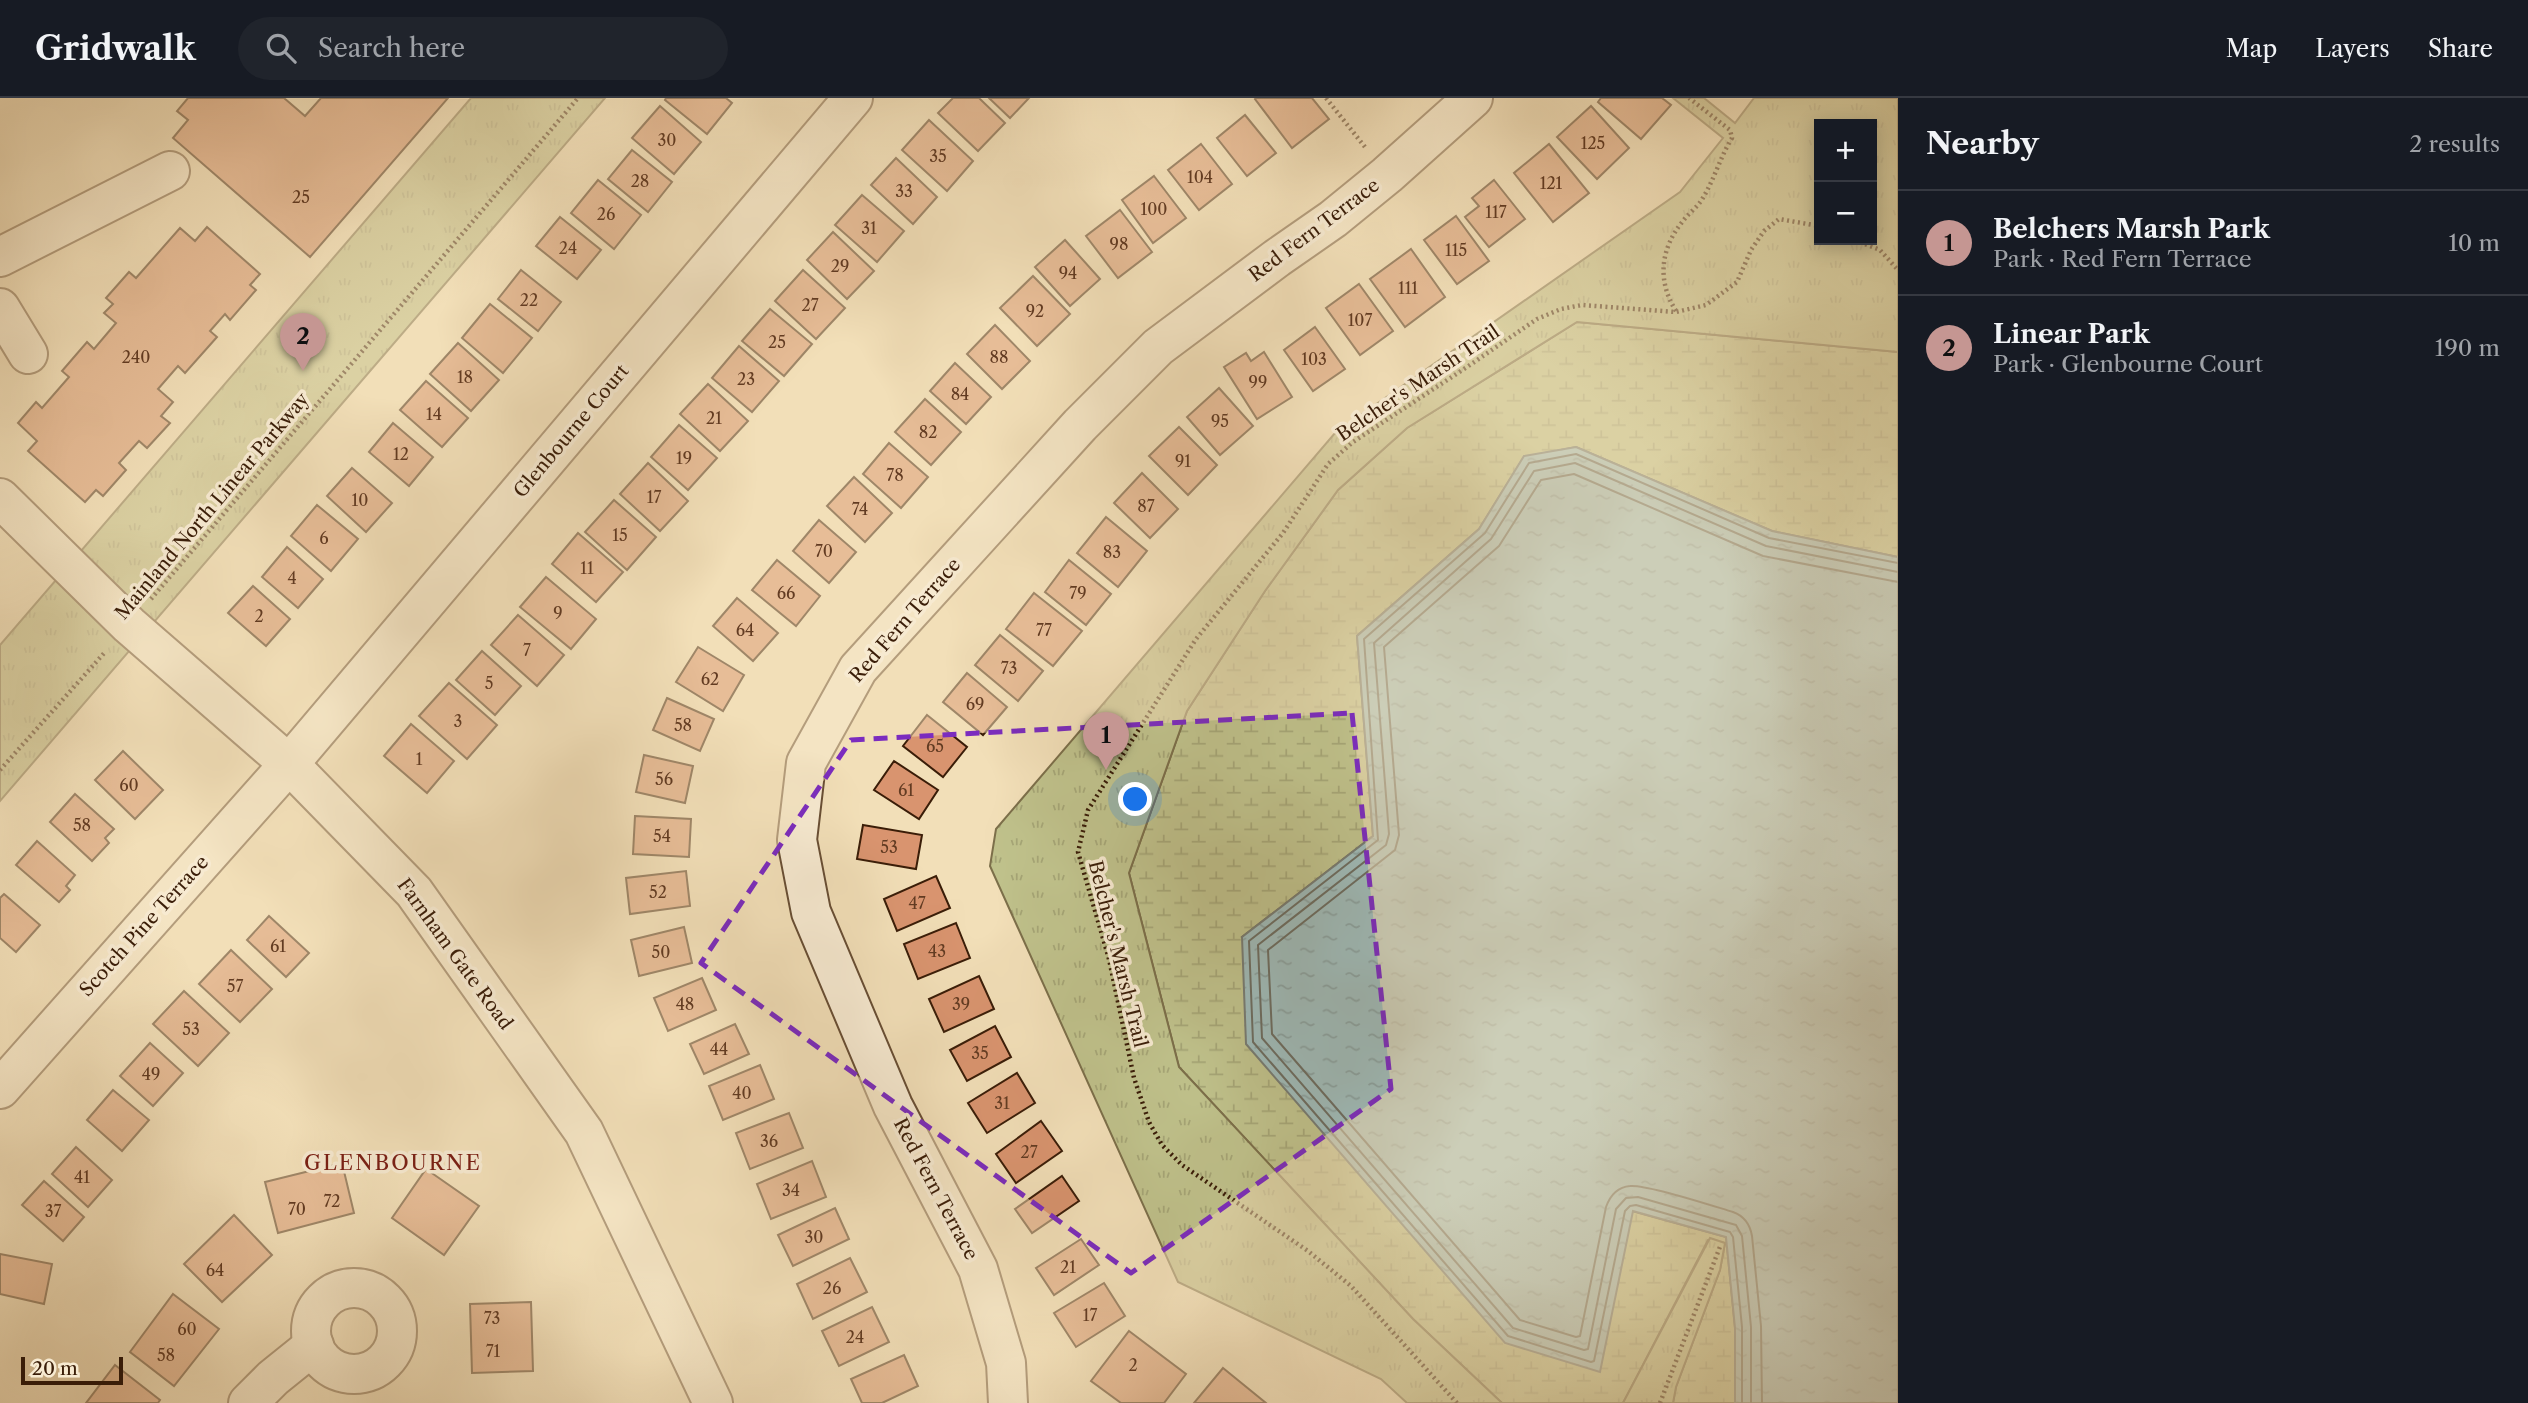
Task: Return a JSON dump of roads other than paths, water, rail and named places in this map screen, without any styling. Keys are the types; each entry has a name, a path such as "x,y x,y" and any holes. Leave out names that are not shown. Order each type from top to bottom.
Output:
{"street":[{"name":"Glenbourne Court","path":"289,764 853,98"},
{"name":"Red Fern Terrace","path":"1008,1403 1006,1363 978,1269 893,1106 811,912 797,840 806,763 858,669 1080,425 1158,347 1334,219 1473,98"},
{"path":"0,257 170,171"},
{"path":"0,308 28,354"},
{"name":"Farnham Gate Road","path":"0,498 129,625 289,764 414,892 584,1132 713,1403"},
{"name":"Scotch Pine Terrace","path":"0,1089 289,764"},
{"path":"248,1403 273,1378 314,1345"}],"water":[{"path":"1576,447 1772,531 1898,557 1898,1403 1735,1403 1735,1328 1726,1237 1633,1211 1600,1372 1505,1343 1246,1044 1242,937 1373,836 1357,636 1479,529 1524,456"}],"place":[{"name":"Linear Park","path":"303,371"},
{"name":"Belchers Marsh Park","path":"1106,770"}],"district":[{"name":"GLENBOURNE","path":"393,1162"}]}
